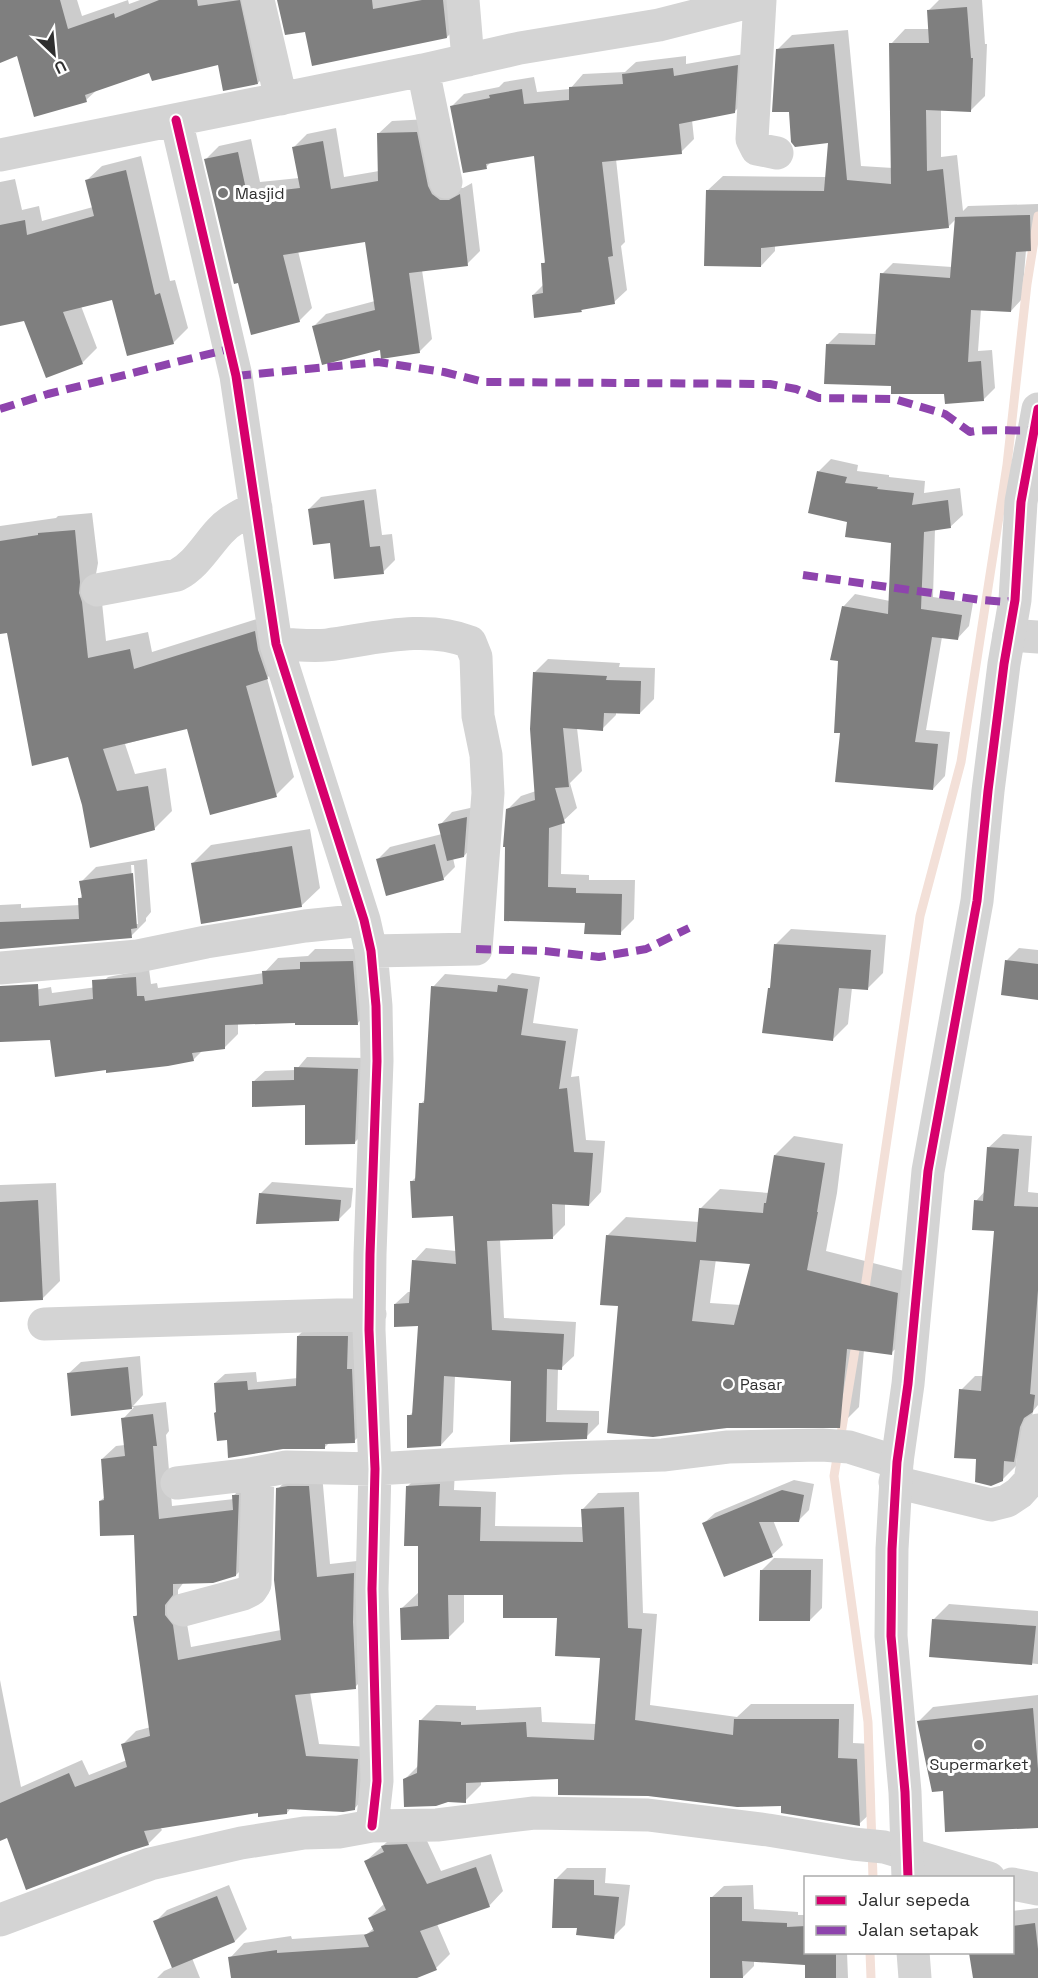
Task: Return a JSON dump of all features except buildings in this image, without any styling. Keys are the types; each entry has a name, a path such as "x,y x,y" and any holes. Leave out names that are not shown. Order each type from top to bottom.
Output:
{"street":[{"path":"258,0 281,99"},
{"path":"463,0 468,60"},
{"path":"0,154 423,70 531,45 658,25 759,0 752,139 756,150 777,153"},
{"path":"423,70 446,182"},
{"path":"176,120 236,376 276,644 364,920 371,951 376,1006 377,1061 370,1254 375,1469 372,1589 377,1781 372,1826"},
{"path":"888,1856 905,1792 891,1636 896,1472 908,1384 928,1171 976,901 988,790 1024,636 1016,600 1021,502 1038,409"},
{"path":"97,590 177,575 185,571 221,529 237,517 256,508"},
{"path":"276,644 325,646 367,639 423,634 454,636 470,642 476,657 478,716 486,755 488,793 476,949 371,951"},
{"path":"0,968 138,956 305,926 364,920"},
{"path":"44,1324 370,1314"},
{"path":"177,1483 258,1473 286,1467 375,1469 563,1458 663,1455 728,1448 835,1446 896,1472 991,1504 1007,1500 1019,1493 1030,1481 1038,1430"},
{"path":"183,1610 243,1594 251,1590 255,1584 258,1473"},
{"path":"0,1920 150,1864 241,1843 304,1833 339,1832 372,1826 437,1825 534,1813 648,1815 768,1830 980,1876"},
{"path":"1014,1884 1038,1889"},
{"path":"913,1954 915,1978"}],"waterway":[{"path":"864,1295 920,916 961,762 1007,465 1027,284 1038,216"},
{"path":"857,1338 834,1476 868,1722 873,1876"},
{"path":"870,1954 871,1978"}],"marked path":[{"path":"0,409 48,394 229,349"},
{"path":"236,376 378,362 444,372 484,382 770,384 796,389 819,398 894,399 945,414 970,432 1035,430"},
{"path":"803,575 981,600 1006,602 1015,600"},
{"path":"476,949 545,951 599,957 646,949 689,928"}],"cycle path":[{"path":"176,120 236,376 276,644 364,920 371,951 376,1006 377,1061 369,1330 375,1469 372,1589 377,1781 372,1826"},
{"path":"908,1876 905,1792 891,1636 892,1549 897,1462 908,1384 928,1171 977,901 1004,664 1015,600 1021,502 1038,409"}],"place":[{"name":"Masjid","path":"223,193"},
{"name":"Pasar","path":"728,1384"},
{"name":"Supermarket","path":"979,1745"}]}
